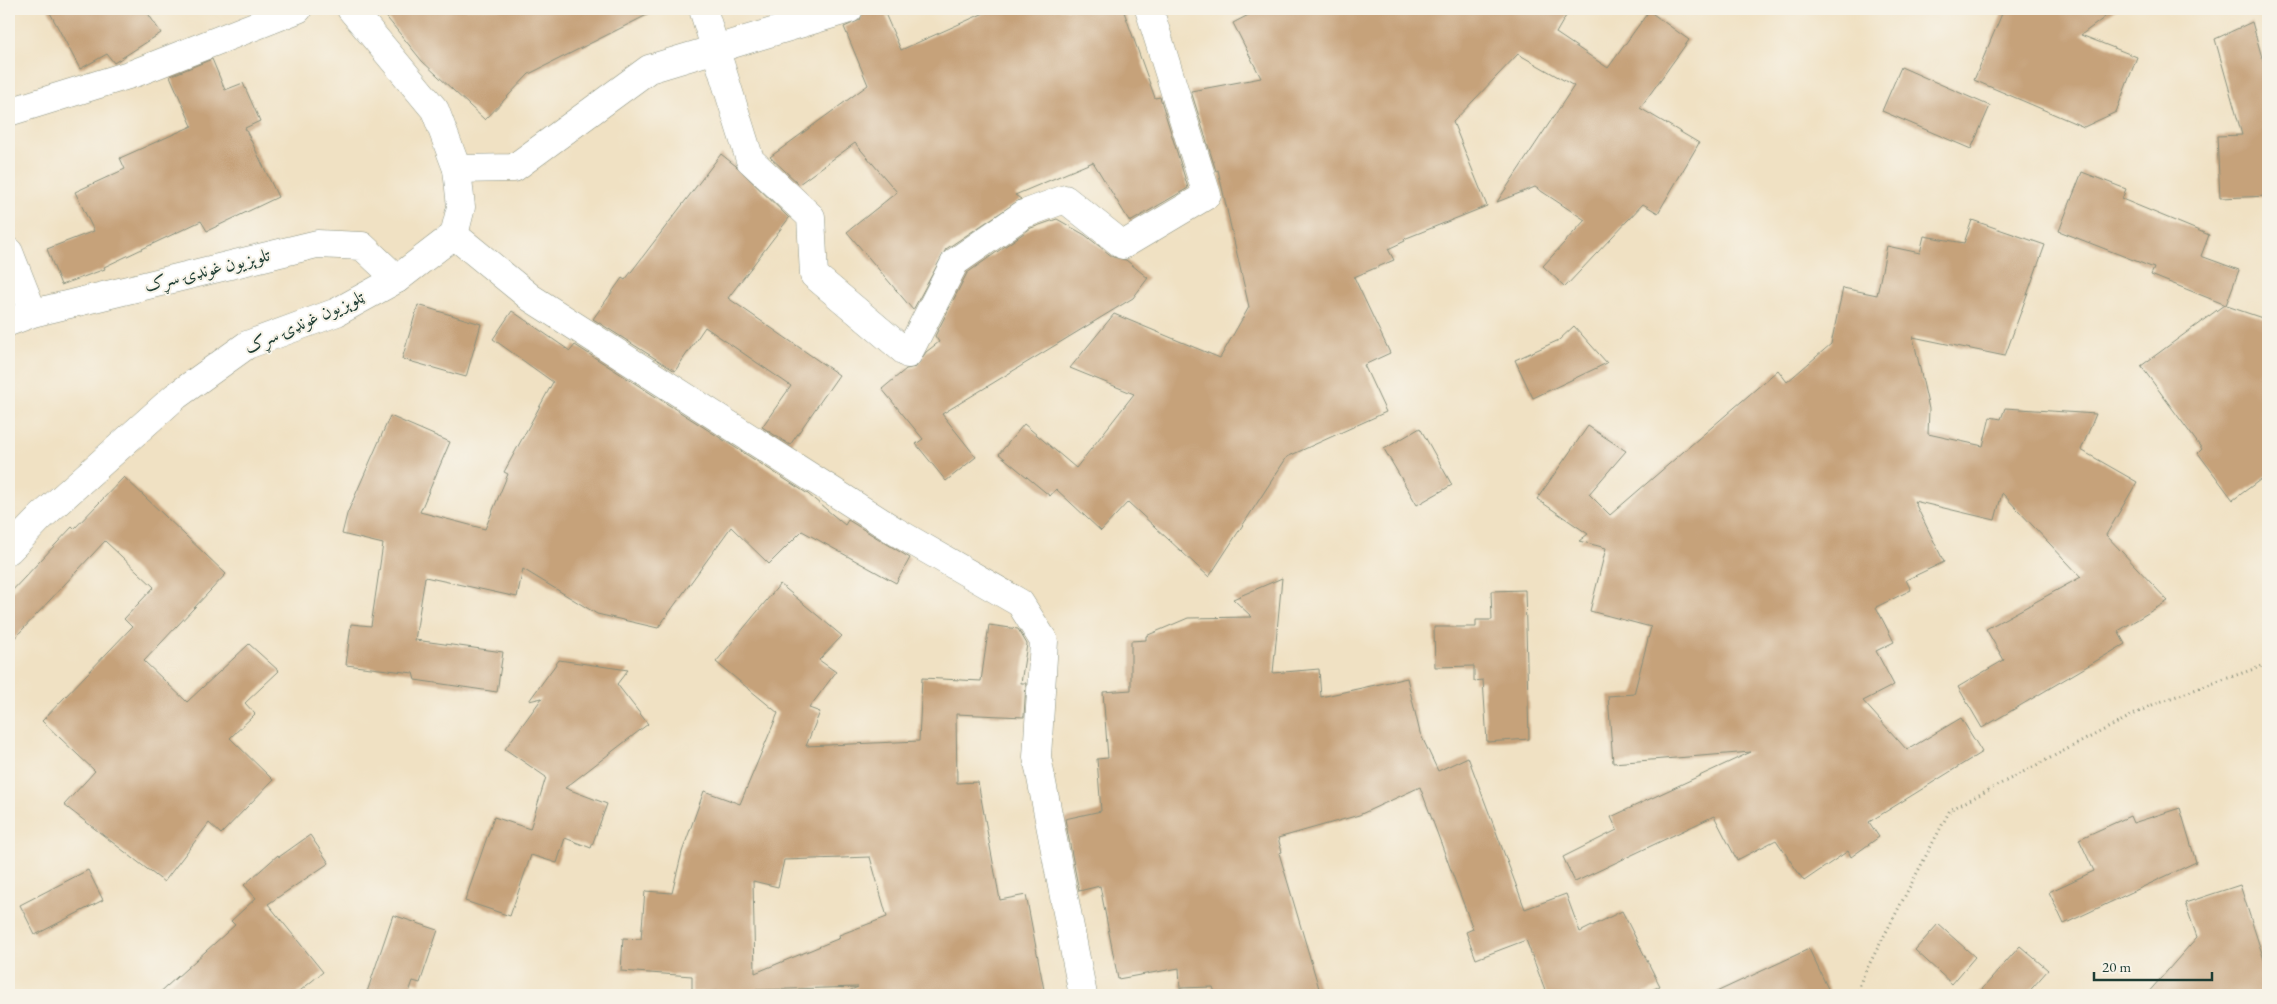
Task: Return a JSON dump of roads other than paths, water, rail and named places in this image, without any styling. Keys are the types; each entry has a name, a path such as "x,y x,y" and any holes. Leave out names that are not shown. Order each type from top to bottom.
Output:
{"street":[{"path":"9,112 135,73 298,9"},
{"path":"351,9 435,110 457,170 461,207 454,235 531,298 895,531 1020,603 1044,641 1038,757 1083,995"},
{"path":"703,9 750,160 811,217 814,275 908,354 955,262 1024,214 1065,199 1123,245 1207,194 1149,9"},
{"path":"457,170 514,168 649,69 849,9"},
{"name":"ټلوېزيون غونډۍ سړک","path":"9,550 41,518 176,396 247,345 337,312 397,279 454,235"},
{"name":"تلوېزيون غونډۍ سړک","path":"21,318 317,244 362,246 397,279"},
{"path":"9,252 21,318"}]}
